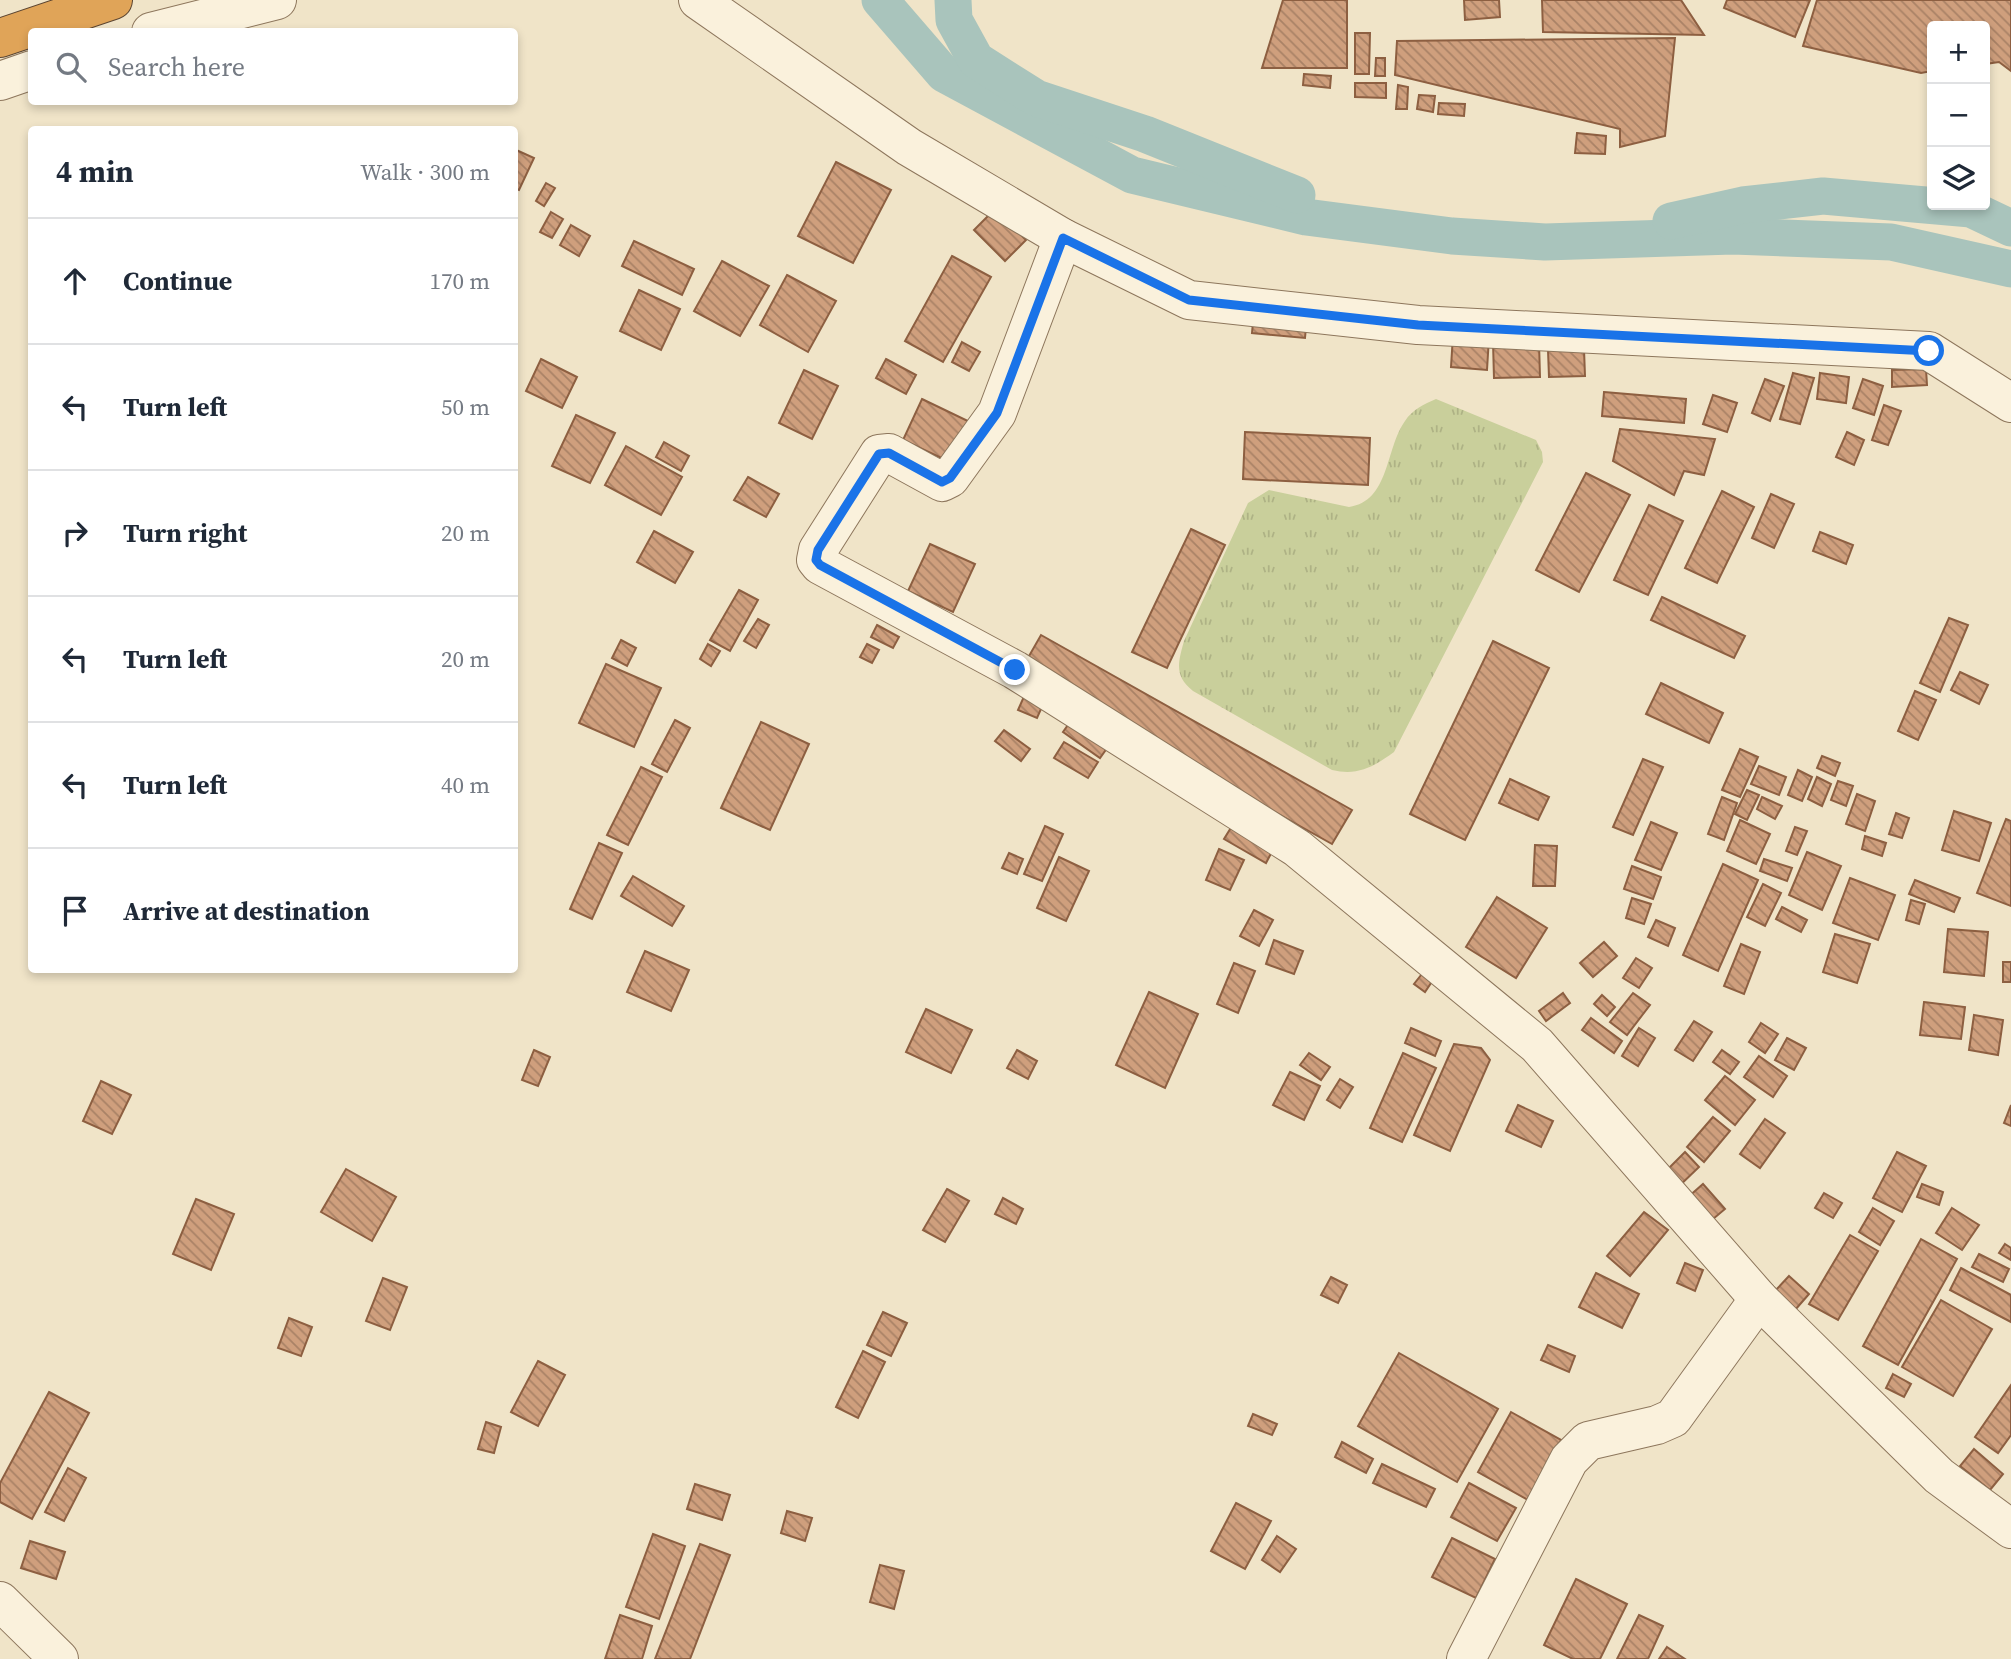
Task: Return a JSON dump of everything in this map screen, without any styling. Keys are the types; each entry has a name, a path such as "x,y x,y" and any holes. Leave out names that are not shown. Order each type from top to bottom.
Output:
{"highway":[{"path":"30,28 113,0"},
{"path":"0,38 28,29"}],"street":[{"path":"167,28 278,0"},
{"path":"698,0 909,148 1063,238 1189,300 1418,325 1929,351 2011,403"},
{"path":"0,81 28,72"},
{"path":"1063,238 997,413 950,478 942,482 889,453 879,454 818,550 816,560 820,565 1015,670 1297,848 1537,1045 1759,1299 1939,1476 2011,1529"},
{"path":"1466,1659 1569,1460 1588,1441 1657,1425 1673,1418 1759,1299"},
{"path":"0,1601 59,1659"}],"green space":[{"path":"1436,399 1536,440 1543,462 1394,752 1365,769 1350,772 1332,770 1193,691 1183,680 1179,669 1184,641 1248,503 1269,490 1349,507 1362,503 1379,485 1405,421 1419,408"}],"building":[{"path":"1283,0 1347,0 1347,68 1262,68"},
{"path":"1464,0 1499,0 1500,17 1465,20"},
{"path":"1542,0 1681,0 1704,35 1543,32"},
{"path":"1727,0 1810,0 1795,37 1724,8"},
{"path":"1817,0 2011,0 2011,71 1999,62 1990,63 1990,21 1927,21 1927,72 1921,73 1803,46"},
{"path":"1355,33 1370,33 1369,74 1355,74"},
{"path":"1675,38 1665,136 1620,147 1620,129 1395,75 1397,41"},
{"path":"1376,58 1385,58 1385,76 1375,76"},
{"path":"1304,74 1331,76 1330,88 1303,85"},
{"path":"1355,83 1386,83 1386,98 1355,97"},
{"path":"1398,85 1408,87 1407,109 1396,109"},
{"path":"1419,95 1435,96 1433,112 1417,109"},
{"path":"1439,103 1465,104 1464,116 1438,114"},
{"path":"1577,133 1606,136 1605,154 1575,153"},
{"path":"518,151 534,158 518,190"},
{"path":"836,162 891,190 853,263 798,236"},
{"path":"546,183 555,188 544,206 536,201"},
{"path":"995,209 1026,240 1005,261 974,230"},
{"path":"551,212 563,219 552,238 540,232"},
{"path":"571,225 590,236 579,256 560,245"},
{"path":"634,241 694,269 682,295 622,266"},
{"path":"952,256 991,277 943,362 905,341"},
{"path":"722,261 769,286 740,336 694,311"},
{"path":"787,275 836,301 808,352 760,325"},
{"path":"639,290 680,309 661,350 620,331"},
{"path":"1254,311 1307,316 1305,338 1252,333"},
{"path":"1453,335 1489,337 1487,370 1451,367"},
{"path":"962,342 980,352 969,371 952,362"},
{"path":"1493,342 1539,342 1540,377 1494,378"},
{"path":"1584,349 1585,376 1549,377 1548,350"},
{"path":"541,359 577,377 562,408 526,391"},
{"path":"886,359 916,375 906,394 876,378"},
{"path":"1926,369 1927,385 1892,387 1892,370"},
{"path":"804,370 838,386 812,439 779,423"},
{"path":"1793,373 1814,378 1800,424 1780,419"},
{"path":"1820,373 1849,377 1846,403 1817,399"},
{"path":"1765,379 1784,386 1770,421 1752,413"},
{"path":"1863,379 1883,386 1874,415 1853,408"},
{"path":"1604,392 1686,399 1684,423 1602,416"},
{"path":"1713,395 1737,403 1727,432 1703,424"},
{"path":"922,399 972,423 952,463 903,440"},
{"path":"1884,405 1901,411 1888,445 1872,440"},
{"path":"576,415 615,433 590,483 552,466"},
{"path":"1620,429 1715,439 1704,475 1684,471 1674,495 1613,461"},
{"path":"1245,432 1370,438 1368,485 1243,479"},
{"path":"1847,432 1864,440 1854,465 1836,457"},
{"path":"664,442 689,456 681,471 656,457"},
{"path":"626,446 682,477 661,515 605,485"},
{"path":"1586,473 1630,495 1579,592 1536,570"},
{"path":"748,477 779,494 766,517 734,500"},
{"path":"1722,491 1754,507 1717,583 1685,568"},
{"path":"1771,494 1794,504 1774,548 1752,538"},
{"path":"1649,505 1683,521 1648,595 1614,580"},
{"path":"1191,529 1225,545 1167,668 1132,652"},
{"path":"654,531 693,552 675,583 637,562"},
{"path":"1820,532 1853,545 1846,564 1813,551"},
{"path":"930,544 975,564 953,612 908,591"},
{"path":"739,590 758,600 730,651 710,640"},
{"path":"1662,597 1745,636 1734,658 1651,620"},
{"path":"1949,618 1968,625 1940,692 1920,683"},
{"path":"758,619 769,625 756,648 744,641"},
{"path":"877,625 899,637 893,648 871,637"},
{"path":"1041,635 1352,810 1332,844 1021,670"},
{"path":"621,640 636,648 627,666 612,658"},
{"path":"1493,641 1549,668 1465,840 1410,814"},
{"path":"708,644 720,651 711,666 700,659"},
{"path":"867,644 879,650 872,663 860,657"},
{"path":"606,664 661,688 634,747 579,723"},
{"path":"1960,672 1988,685 1979,704 1951,690"},
{"path":"1661,683 1723,713 1709,743 1646,714"},
{"path":"1915,691 1936,700 1918,740 1898,731"},
{"path":"1026,692 1045,700 1037,718 1018,710"},
{"path":"1075,715 1112,741 1100,758 1063,732"},
{"path":"675,720 690,728 667,772 652,764"},
{"path":"761,722 809,744 770,830 721,808"},
{"path":"1004,730 1030,749 1021,761 995,741"},
{"path":"1064,742 1098,762 1088,778 1054,758"},
{"path":"1740,749 1758,757 1740,797 1722,790"},
{"path":"1822,756 1840,763 1835,776 1817,768"},
{"path":"1643,759 1663,767 1633,835 1613,827"},
{"path":"1759,766 1786,777 1779,795 1751,784"},
{"path":"641,767 662,777 628,845 607,835"},
{"path":"1798,770 1812,777 1802,801 1788,795"},
{"path":"1817,777 1831,784 1822,806 1808,799"},
{"path":"1510,779 1549,797 1538,820 1499,803"},
{"path":"1838,781 1853,786 1846,806 1831,800"},
{"path":"1747,790 1759,795 1747,820 1735,814"},
{"path":"1857,794 1875,801 1865,831 1846,824"},
{"path":"1722,797 1737,803 1724,840 1708,834"},
{"path":"1762,797 1782,806 1775,819 1757,809"},
{"path":"1954,811 1991,823 1979,861 1942,850"},
{"path":"1896,813 1909,818 1902,838 1889,834"},
{"path":"1237,818 1278,840 1266,863 1224,839"},
{"path":"2006,819 2011,821 2011,906 1977,893"},
{"path":"1740,820 1770,834 1756,864 1727,851"},
{"path":"1651,822 1677,833 1661,870 1635,860"},
{"path":"1045,826 1063,834 1042,881 1024,874"},
{"path":"1795,827 1807,831 1797,855 1786,851"},
{"path":"1865,836 1886,843 1882,856 1862,849"},
{"path":"599,843 622,853 592,919 570,909"},
{"path":"1535,845 1557,846 1555,886 1533,886"},
{"path":"1219,849 1244,860 1230,890 1206,880"},
{"path":"1807,852 1841,866 1822,910 1789,895"},
{"path":"1009,853 1023,859 1017,874 1002,868"},
{"path":"1059,857 1089,871 1066,921 1037,908"},
{"path":"1764,859 1792,868 1787,881 1760,871"},
{"path":"1723,864 1758,880 1718,971 1683,955"},
{"path":"1632,866 1661,877 1653,899 1624,889"},
{"path":"633,876 684,906 672,926 621,896"},
{"path":"1850,878 1895,895 1878,940 1833,923"},
{"path":"1915,880 1960,898 1954,912 1909,894"},
{"path":"1763,884 1781,893 1765,926 1747,917"},
{"path":"1497,897 1547,928 1516,978 1466,947"},
{"path":"1632,898 1651,904 1644,924 1626,918"},
{"path":"1911,900 1925,904 1919,924 1906,920"},
{"path":"1782,907 1807,920 1801,932 1776,919"},
{"path":"1254,910 1273,920 1259,946 1240,936"},
{"path":"1656,920 1675,928 1668,946 1648,937"},
{"path":"1948,929 1988,932 1984,976 1944,972"},
{"path":"1835,934 1870,944 1857,983 1823,972"},
{"path":"1274,940 1303,951 1294,974 1266,964"},
{"path":"1604,942 1617,956 1593,977 1580,963"},
{"path":"1741,944 1760,952 1744,994 1724,986"},
{"path":"645,951 689,970 671,1011 627,992"},
{"path":"1636,958 1652,968 1639,988 1623,978"},
{"path":"2003,962 2011,962 2011,982 2003,982"},
{"path":"1234,963 1255,971 1238,1013 1217,1004"},
{"path":"1425,970 1435,977 1425,992 1414,984"},
{"path":"1149,992 1198,1014 1165,1088 1116,1065"},
{"path":"1563,993 1570,1003 1546,1021 1539,1011"},
{"path":"1633,993 1650,1005 1627,1035 1610,1022"},
{"path":"1602,995 1615,1007 1607,1016 1594,1004"},
{"path":"1924,1002 1965,1007 1961,1039 1920,1035"},
{"path":"926,1009 972,1030 951,1073 906,1052"},
{"path":"1974,1015 2003,1020 1998,1055 1969,1050"},
{"path":"1591,1018 1622,1041 1614,1053 1582,1030"},
{"path":"1694,1021 1712,1032 1693,1061 1675,1050"},
{"path":"1761,1023 1778,1034 1765,1053 1749,1042"},
{"path":"1411,1028 1441,1041 1435,1056 1405,1043"},
{"path":"1639,1028 1655,1038 1638,1066 1622,1056"},
{"path":"1787,1038 1806,1048 1794,1070 1775,1060"},
{"path":"1454,1044 1481,1048 1490,1060 1450,1151 1414,1135"},
{"path":"534,1050 550,1057 538,1086 522,1080"},
{"path":"1017,1050 1037,1061 1028,1079 1007,1068"},
{"path":"1722,1050 1739,1062 1730,1074 1713,1062"},
{"path":"1309,1053 1330,1067 1321,1080 1300,1065"},
{"path":"1403,1053 1436,1068 1402,1142 1370,1128"},
{"path":"1759,1056 1787,1076 1773,1097 1744,1077"},
{"path":"1290,1072 1320,1086 1304,1120 1273,1105"},
{"path":"1725,1076 1755,1100 1735,1125 1705,1100"},
{"path":"1340,1079 1353,1087 1340,1108 1327,1100"},
{"path":"101,1081 131,1095 112,1134 83,1121"},
{"path":"1518,1105 1553,1121 1541,1147 1506,1131"},
{"path":"2011,1105 2011,1126 2004,1123"},
{"path":"1713,1117 1730,1131 1704,1162 1687,1147"},
{"path":"1765,1119 1785,1133 1760,1168 1740,1154"},
{"path":"1685,1152 1699,1167 1676,1189 1662,1175"},
{"path":"1897,1152 1926,1166 1902,1212 1873,1198"},
{"path":"346,1169 396,1197 372,1241 321,1212"},
{"path":"1703,1184 1725,1209 1701,1229 1679,1205"},
{"path":"1922,1184 1943,1192 1939,1205 1917,1197"},
{"path":"947,1189 969,1201 945,1242 923,1230"},
{"path":"1824,1193 1842,1203 1833,1218 1815,1208"},
{"path":"1003,1198 1023,1209 1016,1224 995,1214"},
{"path":"196,1199 234,1214 211,1270 173,1254"},
{"path":"1873,1208 1894,1221 1880,1245 1859,1232"},
{"path":"1952,1208 1979,1225 1962,1250 1936,1233"},
{"path":"1644,1212 1668,1230 1630,1276 1607,1256"},
{"path":"1850,1235 1878,1251 1838,1320 1809,1304"},
{"path":"1921,1239 1957,1259 1898,1365 1863,1346"},
{"path":"2005,1244 2011,1248 2011,1260 1999,1253"},
{"path":"1979,1254 2009,1269 2003,1282 1972,1267"},
{"path":"1685,1263 1703,1270 1695,1291 1677,1283"},
{"path":"1961,1268 2011,1295 2011,1322 1950,1290"},
{"path":"1596,1273 1639,1294 1622,1328 1579,1307"},
{"path":"1789,1276 1809,1294 1795,1310 1774,1292"},
{"path":"1331,1277 1347,1285 1338,1303 1321,1295"},
{"path":"383,1278 407,1287 390,1330 366,1321"},
{"path":"1941,1300 1992,1329 1953,1396 1902,1367"},
{"path":"883,1312 907,1323 891,1356 867,1345"},
{"path":"289,1318 312,1327 301,1356 278,1348"},
{"path":"1548,1345 1575,1356 1569,1372 1541,1360"},
{"path":"863,1351 885,1362 858,1418 836,1407"},
{"path":"1399,1353 1498,1409 1457,1482 1358,1426"},
{"path":"538,1361 565,1375 538,1426 511,1412"},
{"path":"1893,1374 1911,1384 1904,1397 1886,1388"},
{"path":"2011,1385 2011,1435 1998,1453 1975,1437"},
{"path":"49,1392 89,1413 32,1519 0,1502 0,1483"},
{"path":"1511,1412 1561,1440 1528,1500 1478,1472"},
{"path":"1253,1414 1277,1424 1272,1435 1248,1426"},
{"path":"486,1422 501,1427 494,1453 478,1449"},
{"path":"1342,1442 1373,1459 1366,1473 1335,1457"},
{"path":"1974,1449 2003,1474 1990,1490 1960,1466"},
{"path":"1382,1464 1435,1489 1426,1507 1373,1483"},
{"path":"68,1468 86,1478 64,1521 45,1512"},
{"path":"1469,1483 1516,1508 1497,1541 1451,1517"},
{"path":"695,1484 730,1495 722,1520 687,1509"},
{"path":"1236,1503 1271,1521 1245,1569 1211,1551"},
{"path":"787,1511 812,1518 805,1541 781,1533"},
{"path":"653,1534 685,1546 659,1619 626,1607"},
{"path":"1277,1536 1296,1549 1280,1572 1262,1560"},
{"path":"1452,1538 1495,1559 1476,1598 1432,1577"},
{"path":"30,1541 65,1552 56,1579 21,1568"},
{"path":"700,1544 730,1555 690,1659 655,1659"},
{"path":"880,1565 904,1571 894,1609 870,1602"},
{"path":"1576,1579 1627,1604 1600,1659 1573,1659 1544,1645"},
{"path":"620,1615 652,1626 642,1659 605,1659"},
{"path":"1639,1615 1663,1626 1648,1659 1617,1659"},
{"path":"1667,1647 1685,1659 1659,1659"}],"waterway":[{"path":"880,0 944,74 1132,175 1306,217 1452,236 1545,242 1733,236 1891,242 2011,269"},
{"path":"953,0 954,20 976,60 1036,98 1145,134 1297,195"},
{"path":"1671,221 1743,205 1823,196 1971,209 2011,228"}],"route":[{"path":"1015,670 820,565 816,560 818,550 879,454 889,453 942,482 950,478 997,413 1063,238 1189,300 1418,325 1929,351"}]}
